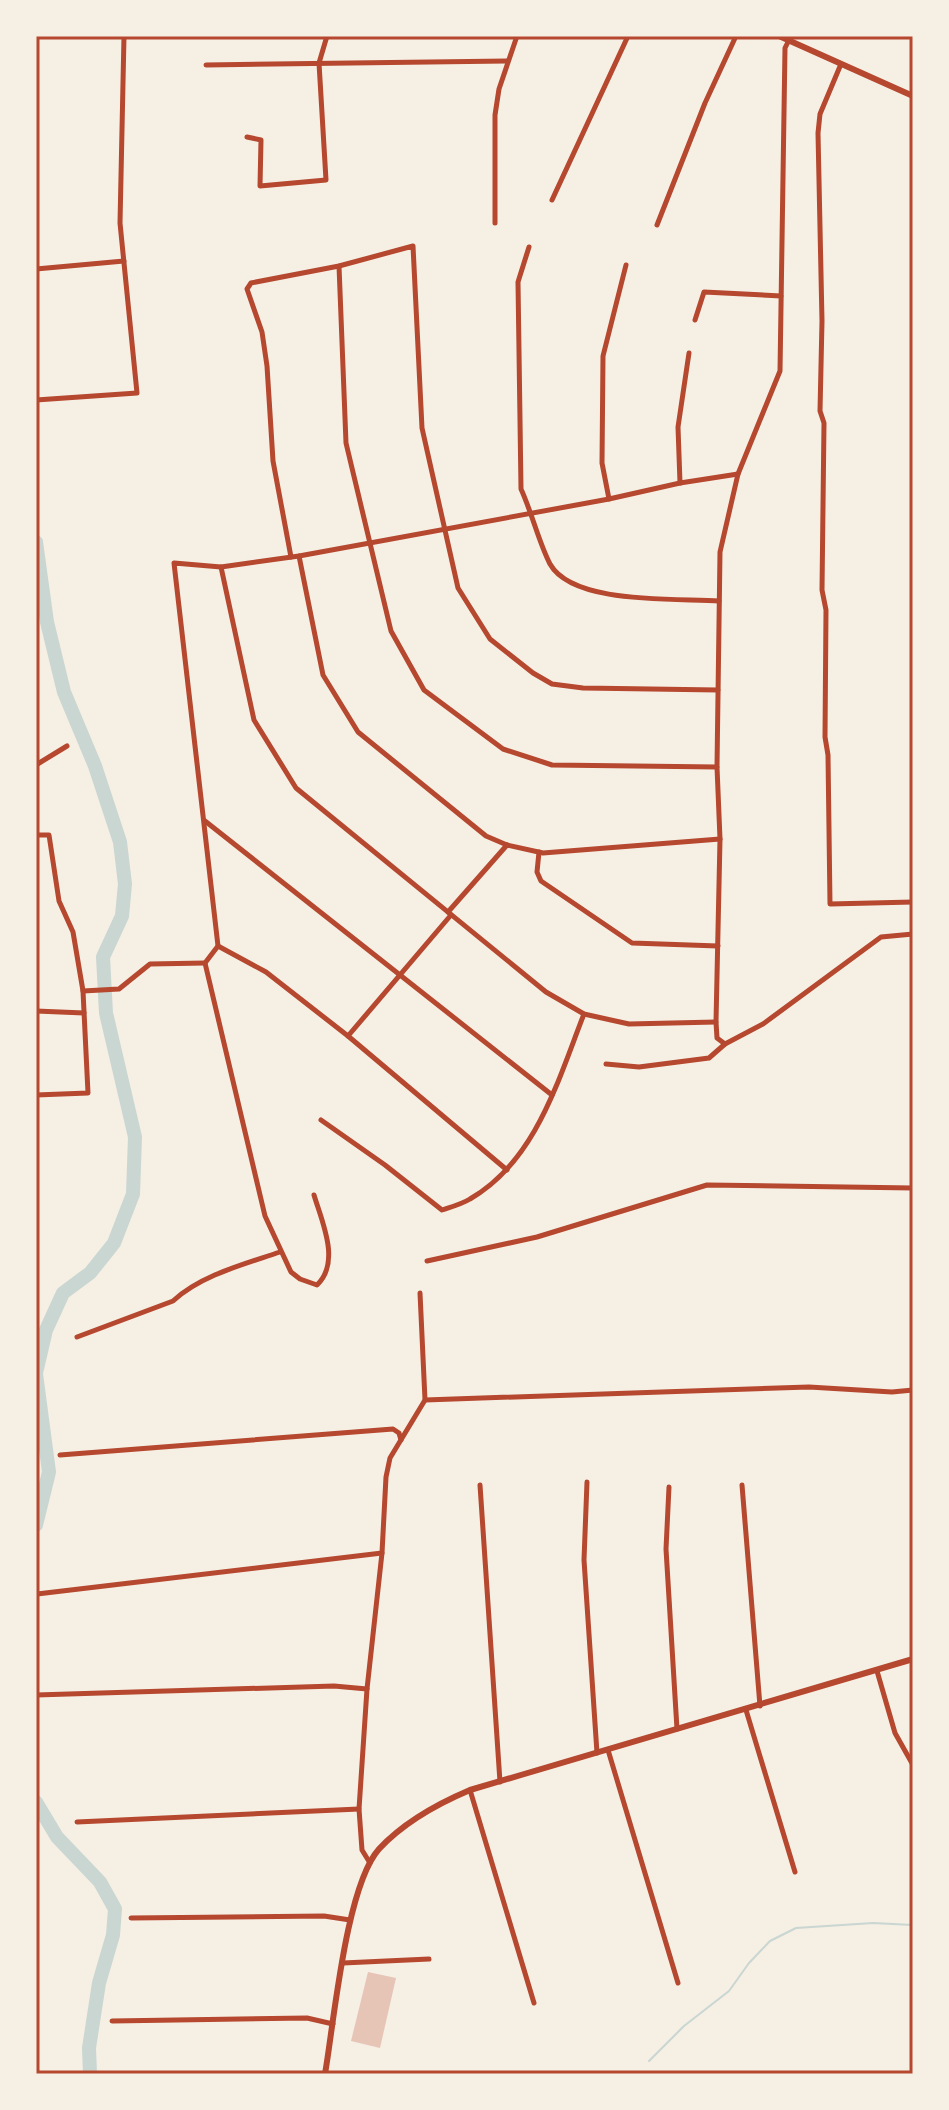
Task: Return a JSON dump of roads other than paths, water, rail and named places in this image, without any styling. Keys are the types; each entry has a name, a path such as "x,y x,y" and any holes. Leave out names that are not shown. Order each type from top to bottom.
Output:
{"street":[{"path":"36,400 137,393 120,223 124,36"},
{"path":"247,137 261,140 260,186 326,180 319,63 327,36"},
{"path":"495,223 495,115 507,61 517,36"},
{"path":"552,200 628,36"},
{"path":"657,225 705,103 736,36"},
{"path":"779,36 913,96"},
{"path":"725,1044 717,1038 716,1022 720,839 717,767 720,552 738,474 780,371 785,48 789,40"},
{"path":"206,65 507,61"},
{"path":"841,64 820,114 818,133 822,321 820,411 824,423 822,592 826,610 825,737 828,755 830,904 913,902"},
{"path":"291,557 273,461 262,332 247,289 251,283 339,266 413,246 422,428 458,588 490,639 552,684 583,688 718,690"},
{"path":"529,247 518,282 521,489 551,566 576,587 603,594 719,601"},
{"path":"36,269 124,261"},
{"path":"609,499 602,463 603,356 626,265"},
{"path":"339,266 346,443 391,631 424,690 503,749 552,765 717,767"},
{"path":"695,320 704,292 781,296"},
{"path":"680,483 678,427 689,353"},
{"path":"205,963 218,946 174,563 221,567 299,556 738,474"},
{"path":"299,556 323,675 358,732 486,836 507,845 539,852 720,839"},
{"path":"221,567 254,720 296,788 546,992 584,1014 629,1024 716,1022"},
{"path":"36,765 67,746"},
{"path":"205,821 552,1095"},
{"path":"36,835 49,835 59,901 73,932 83,991 88,1093 36,1095"},
{"path":"348,1036 507,845"},
{"path":"539,852 537,872 541,881 632,943 718,946"},
{"path":"606,1064 639,1067 709,1058 725,1044 763,1024 881,937 913,934"},
{"path":"218,946 266,972 348,1036 507,1170"},
{"path":"83,991 119,989 150,964 205,963"},
{"path":"205,963 265,1216 291,1272 317,1285 323,1280 330,1251 314,1195"},
{"path":"36,1011 84,1013"},
{"path":"321,1120 442,1210 470,1199 507,1170 525,1148 552,1095 584,1014"},
{"path":"427,1261 542,1235 707,1185 913,1188"},
{"path":"77,1337 173,1301 184,1291 238,1266 280,1252"},
{"path":"370,1863 362,1850 359,1809 367,1689 382,1553 386,1477 390,1458 425,1400 420,1293"},
{"path":"425,1400 809,1387 892,1392 913,1390"},
{"path":"60,1455 393,1429 399,1433 401,1440"},
{"path":"587,1482 584,1560 597,1754"},
{"path":"480,1485 500,1782"},
{"path":"742,1485 760,1706"},
{"path":"669,1487 666,1549 677,1730"},
{"path":"37,1594 382,1553"},
{"path":"325,2074 350,1920 370,1863 378,1850 435,1805 470,1790 913,1659"},
{"path":"877,1671 895,1733 913,1765"},
{"path":"36,1695 334,1686 367,1689"},
{"path":"746,1710 795,1872"},
{"path":"608,1750 678,1983"},
{"path":"470,1790 534,2003"},
{"path":"77,1822 359,1809"},
{"path":"131,1918 324,1916 350,1920"},
{"path":"343,1963 429,1959"},
{"path":"112,2021 307,2018 333,2024"}],"waterway":[{"path":"36,542 47,622 64,692 95,766 120,842 125,884 122,916 103,957 106,1013 135,1137 133,1194 114,1243 90,1273 63,1293 46,1330 36,1373"},
{"path":"36,1374 49,1472 36,1525"},
{"path":"36,1802 57,1837 100,1882 115,1909 113,1935 99,1983 89,2048 90,2074"},
{"path":"649,2061 684,2026 729,1991 770,1941 796,1928 873,1923 913,1925"}]}
